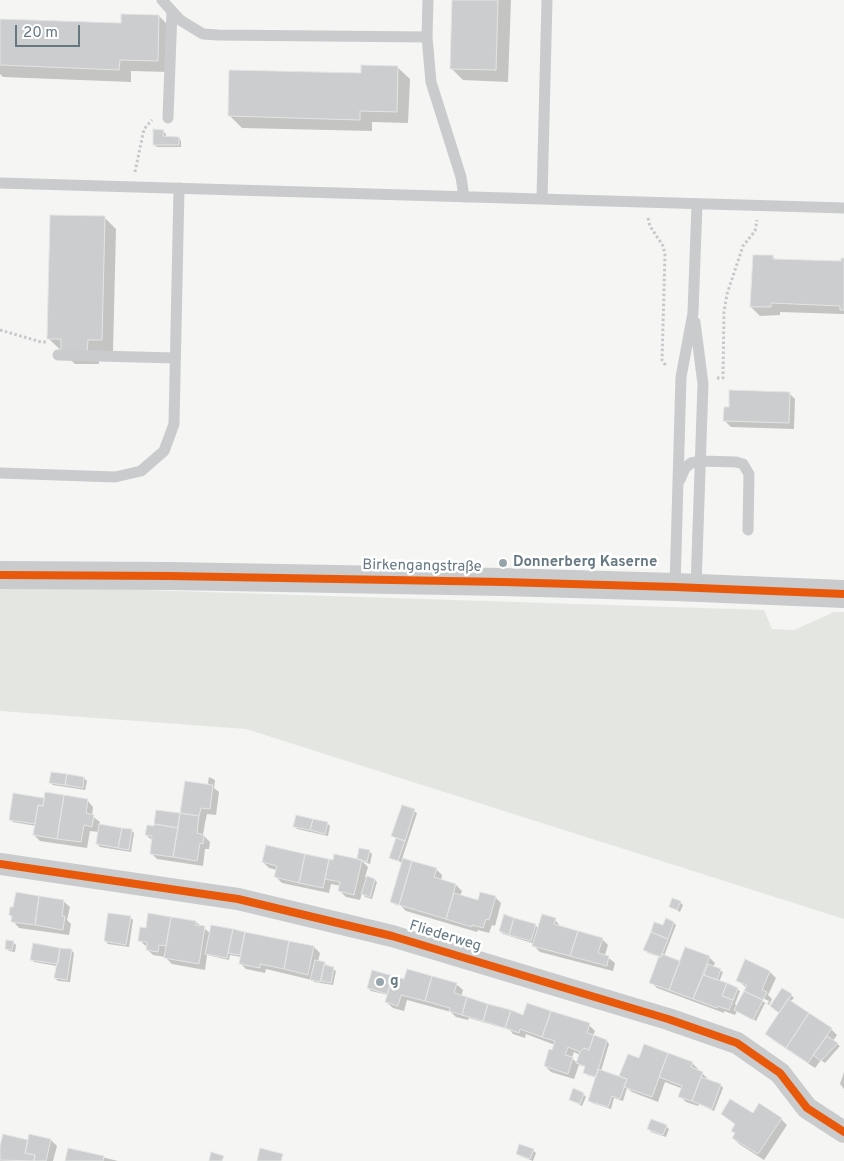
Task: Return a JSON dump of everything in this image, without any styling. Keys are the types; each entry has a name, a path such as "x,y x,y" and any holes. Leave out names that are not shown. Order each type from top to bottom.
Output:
{"street":[{"name":"Birkengangstraße","path":"0,575 180,576 686,587 844,594"},
{"name":"Fliederweg","path":"0,864 238,899 392,936 668,1019 737,1043 780,1073 807,1108 844,1132"}],"lane":[{"path":"162,0 180,20 203,34 427,37"},
{"path":"428,0 427,37 431,82 461,177 464,197"},
{"path":"542,200 547,0"},
{"path":"168,113 172,11"},
{"path":"0,183 844,208"},
{"path":"0,472 115,477 141,471 164,451 174,424 180,188"},
{"path":"686,587 679,481 681,377 693,312 696,204"},
{"path":"686,587 701,461 703,378 693,312"},
{"path":"58,356 175,358"},
{"path":"679,481 685,468 691,463 701,461 743,464 750,474 748,530"}],"path":[{"path":"133,186 144,129 168,113"},
{"path":"0,330 41,342 58,342 58,356"}],"shaded area":[{"path":"82,588 764,610 772,629 794,630 834,612 844,612 844,919 246,729 0,711 0,589"}],"building":[{"path":"452,0 498,0 496,70 450,69"},
{"path":"121,14 159,15 158,61 120,60 119,70 0,65 0,19 121,23"},
{"path":"361,65 398,66 397,112 360,111 360,120 228,116 229,70 361,73"},
{"path":"153,129 164,130 163,136 179,137 179,145 153,145"},
{"path":"50,215 105,216 102,340 88,340 87,353 61,352 61,339 47,339"},
{"path":"753,255 773,255 773,259 841,261 841,258 844,258 844,310 840,310 840,306 771,303 771,307 750,307"},
{"path":"729,390 790,392 789,423 723,421 724,407 729,407"},
{"path":"51,772 67,774 65,785 49,783"},
{"path":"67,774 84,777 83,788 65,785"},
{"path":"185,781 213,785 210,809 201,808 199,816 180,813"},
{"path":"45,792 64,795 57,839 33,835 38,805 43,806"},
{"path":"13,793 44,798 43,806 38,805 35,824 9,820"},
{"path":"64,795 88,799 86,813 94,815 92,827 84,825 81,842 57,839"},
{"path":"402,805 415,809 405,841 391,836"},
{"path":"156,810 180,813 178,828 154,824"},
{"path":"180,813 199,816 197,833 204,835 203,844 200,843 197,861 173,857"},
{"path":"296,815 313,819 310,830 293,827"},
{"path":"313,819 328,822 325,834 310,830"},
{"path":"99,824 122,828 118,848 96,844"},
{"path":"154,824 178,828 173,857 150,854 152,836 145,835 147,825 154,826"},
{"path":"122,828 132,829 129,850 118,848"},
{"path":"396,838 405,841 398,861 389,858"},
{"path":"266,845 305,854 299,883 274,877 277,866 262,862"},
{"path":"359,848 370,850 367,862 357,859"},
{"path":"305,854 329,859 323,888 299,883"},
{"path":"334,854 362,860 354,895 338,891 340,882 325,879 329,859 333,860"},
{"path":"403,858 412,861 399,905 390,902"},
{"path":"412,861 437,868 434,877 456,884 446,919 399,905"},
{"path":"367,876 375,879 370,897 361,894"},
{"path":"16,892 39,896 35,925 11,922 12,916 9,915 10,907 13,907"},
{"path":"480,892 496,896 489,920 486,919 483,928 472,925 472,927 446,919 454,893 478,900"},
{"path":"39,896 64,900 62,916 65,916 63,930 35,925"},
{"path":"672,898 681,901 677,910 669,907"},
{"path":"108,913 131,916 126,945 104,941"},
{"path":"148,913 171,917 166,946 159,945 158,952 146,950 147,942 138,941 140,927 146,928"},
{"path":"504,914 514,918 509,935 499,931"},
{"path":"542,914 556,918 554,924 578,931 570,956 532,946"},
{"path":"171,917 196,921 196,925 205,926 199,964 164,958"},
{"path":"514,918 536,924 531,941 509,935"},
{"path":"666,918 674,922 668,939 651,932 654,922 663,925"},
{"path":"211,925 233,929 227,958 205,954"},
{"path":"233,929 245,932 240,955 228,953"},
{"path":"578,931 603,938 598,953 609,956 607,966 570,956"},
{"path":"245,932 289,941 284,969 260,964 260,968 239,964"},
{"path":"651,932 668,939 661,957 643,950"},
{"path":"6,940 14,941 12,950 5,949"},
{"path":"289,941 314,946 308,975 284,969"},
{"path":"33,943 60,948 58,964 30,960"},
{"path":"685,947 710,956 693,999 669,990"},
{"path":"60,948 72,949 67,980 54,978"},
{"path":"662,954 680,961 669,990 649,983 659,956 661,957"},
{"path":"745,959 770,971 762,990 767,992 763,1000 744,991 747,985 736,981"},
{"path":"315,960 325,962 320,982 310,980"},
{"path":"708,964 721,969 717,980 704,975"},
{"path":"324,965 334,967 331,983 321,981"},
{"path":"407,969 432,976 425,1001 401,995 398,1006 385,1002 393,976 404,979"},
{"name":"g","path":"372,970 393,976 387,994 367,988"},
{"path":"703,975 727,983 722,996 733,1000 729,1010 718,1006 717,1008 693,999"},
{"path":"432,976 457,983 454,993 467,997 462,1015 449,1011 450,1008 425,1001"},
{"path":"727,983 738,988 733,1000 722,996"},
{"path":"782,988 792,994 779,1013 770,1006"},
{"path":"744,991 763,1000 753,1020 734,1010"},
{"path":"467,997 488,1004 483,1021 462,1015"},
{"path":"788,999 809,1013 786,1048 765,1034"},
{"path":"527,1003 551,1011 542,1037 520,1029 519,1033 505,1028 511,1010 523,1015"},
{"path":"488,1004 511,1010 505,1028 483,1021"},
{"path":"551,1011 590,1023 587,1033 594,1035 589,1050 584,1048 580,1052 568,1047 565,1055 573,1057 568,1074 544,1066 549,1049 552,1050 555,1041 542,1037"},
{"path":"809,1013 832,1028 808,1063 786,1048"},
{"path":"594,1035 607,1040 596,1077 583,1073 585,1066 576,1063 580,1052 584,1048 589,1050"},
{"path":"827,1036 838,1043 821,1061 813,1055"},
{"path":"644,1044 668,1053 652,1097 624,1087 627,1079 619,1076 628,1054 639,1058"},
{"path":"668,1053 693,1062 691,1067 703,1072 692,1101 678,1097 682,1086 659,1077"},
{"path":"598,1069 627,1079 620,1099 612,1096 608,1107 588,1101"},
{"path":"701,1077 721,1084 712,1109 692,1101"},
{"path":"573,1088 584,1093 580,1104 569,1100"},
{"path":"730,1099 753,1113 759,1103 782,1118 758,1154 732,1138 735,1133 731,1131 735,1124 721,1114"},
{"path":"651,1119 667,1125 663,1135 647,1129"},
{"path":"3,1134 28,1140 25,1153 35,1155 34,1161 0,1160 0,1146"},
{"path":"29,1134 51,1139 46,1161 34,1161 35,1155 25,1153"},
{"path":"519,1144 534,1149 530,1159 516,1154"},
{"path":"68,1148 104,1156 103,1161 65,1161"},
{"path":"260,1148 283,1154 281,1161 257,1161"},
{"path":"211,1152 224,1156 222,1161 209,1161"}],"cycle path":[{"path":"0,575 503,582 844,594"},
{"path":"0,864 238,899 392,936 668,1019 737,1043 780,1073 807,1108 844,1132"}],"place":[{"name":"Donnerberg Kaserne","path":"503,563"},
{"name":"g","path":"380,982"}]}
